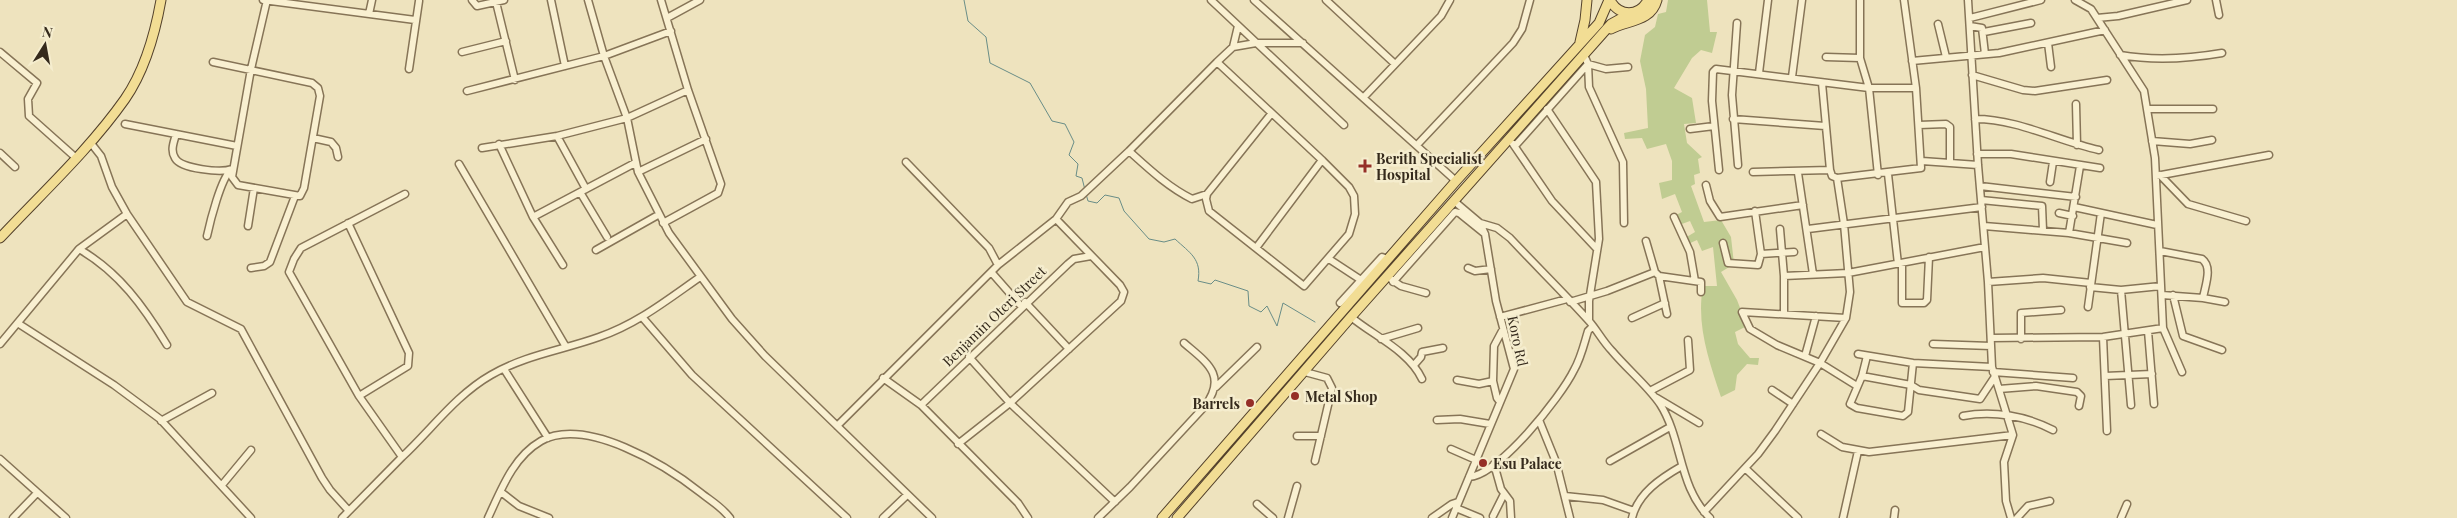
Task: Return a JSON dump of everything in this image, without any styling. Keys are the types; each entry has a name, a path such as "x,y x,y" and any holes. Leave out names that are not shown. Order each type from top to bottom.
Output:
{"main road":[{"path":"0,238 90,142 125,99 136,80 149,49 161,0"},
{"path":"1579,44 1585,20 1587,0"},
{"path":"1162,518 1603,17 1610,0 1617,9 1631,13"},
{"path":"1177,518 1351,317 1390,279 1443,219 1454,201 1512,142 1614,21 1640,10 1648,0"},
{"path":"1604,32 1642,18 1650,12 1657,0"}],"street":[{"path":"213,62 251,69 312,83 318,88 320,96 313,138 303,191 300,196 254,188 235,182 232,169 251,69 265,0 416,20"},
{"path":"369,14 372,0"},
{"path":"472,0 473,4 477,6 504,0"},
{"path":"551,0 565,66"},
{"path":"588,0 604,56 627,118 638,172 663,223 732,319 765,356 932,518"},
{"path":"661,0 688,90 721,184 718,193 663,223"},
{"path":"667,18 700,0"},
{"path":"1211,0 1344,124"},
{"path":"1254,0 1364,97 1456,182"},
{"path":"1326,0 1395,64"},
{"path":"1364,97 1440,16 1450,0"},
{"path":"1417,145 1513,43 1522,29 1530,0"},
{"path":"1759,73 1768,0"},
{"path":"1792,77 1802,0"},
{"path":"1860,0 1860,58 1869,88 1878,175"},
{"path":"1822,82 1825,126 1832,176 1837,178 1920,170 1922,161 1916,88 1904,0"},
{"path":"1968,0 1993,372 2013,434 2004,462 2006,501 2011,518"},
{"path":"1970,18 2041,0"},
{"path":"2075,0 2090,9 2142,86 2158,175 2157,225 2160,250 2163,328 2182,372"},
{"path":"2097,18 2118,16 2187,0"},
{"path":"2216,0 2219,15"},
{"path":"410,69 419,1"},
{"path":"496,2 515,80"},
{"path":"1737,22 1733,70 1733,120 1738,165"},
{"path":"1984,32 2031,23"},
{"path":"1938,24 1946,57"},
{"path":"1233,47 1238,26"},
{"path":"1970,26 1982,28 1984,32 1985,54"},
{"path":"467,92 604,56 670,30"},
{"path":"1912,61 1985,54 2048,43 2105,30"},
{"path":"462,52 506,41"},
{"path":"837,426 998,265 1056,220 1068,202 1081,196 1129,151 1233,47 1256,42 1303,43"},
{"path":"2048,43 2050,67"},
{"path":"0,52 37,83 28,99 29,116 75,157"},
{"path":"2120,55 2154,60 2193,58 2222,53"},
{"path":"1584,55 1588,64 1589,86 1623,162 1624,224"},
{"path":"1826,57 1860,58"},
{"path":"1129,151 1160,178 1208,211 1304,286 1349,234 1355,214 1355,204 1349,188 1322,160 1217,62"},
{"path":"1588,64 1606,69 1628,67"},
{"path":"1588,64 1547,109 1512,142 1552,202 1597,250"},
{"path":"1719,170 1712,101 1713,72 1716,69 1869,88 1916,88"},
{"path":"1972,75 2023,90 2036,91 2107,80"},
{"path":"482,148 557,136 627,118 688,90"},
{"path":"2076,104 2077,145"},
{"path":"1469,477 1481,475 1539,420 1574,372 1591,324 1590,297 1600,239 1595,179 1547,109"},
{"path":"2147,109 2213,109"},
{"path":"1192,199 1207,194 1271,114"},
{"path":"1975,119 2001,120 2077,145 2099,150"},
{"path":"1733,120 1825,126"},
{"path":"125,124 237,146"},
{"path":"1919,125 1946,124 1950,127 1950,163"},
{"path":"1690,129 1714,126"},
{"path":"176,134 172,149 178,162 224,172 232,169"},
{"path":"557,136 608,240"},
{"path":"313,138 331,142 336,148 338,157"},
{"path":"638,172 706,139"},
{"path":"2152,141 2190,144 2212,140"},
{"path":"90,142 101,156 112,188 127,214 187,302 241,329 322,478 349,511"},
{"path":"499,144 533,217 563,265"},
{"path":"0,153 15,167"},
{"path":"1977,154 2011,154 2100,168"},
{"path":"2158,175 2268,155"},
{"path":"1256,248 1322,160"},
{"path":"1922,161 1978,165"},
{"path":"906,162 989,248 998,265"},
{"path":"2050,182 2053,162"},
{"path":"533,217 635,163"},
{"path":"459,164 566,347"},
{"path":"2069,233 2080,166"},
{"path":"207,236 212,208 217,204 227,173 232,169"},
{"path":"1753,172 1798,173 1830,170"},
{"path":"1798,173 1808,229 1813,274"},
{"path":"1888,174 1900,263 1902,303 1924,303 1927,300 1929,257"},
{"path":"2158,175 2188,204 2246,221"},
{"path":"1704,512 1746,468 1775,431 1820,363 1846,318 1850,295 1844,224 1837,178"},
{"path":"1706,185 1710,201 1718,216 1803,205"},
{"path":"1980,186 2076,197"},
{"path":"248,226 254,188"},
{"path":"402,457 359,396 289,272 301,248 405,194"},
{"path":"1207,194 1208,211"},
{"path":"251,268 264,266 270,262 295,196"},
{"name":"Koro Rd","path":"1452,518 1514,369 1502,331 1484,234 1480,223 1454,201"},
{"path":"1808,229 1893,219 1982,204 2042,206 2043,230"},
{"path":"2074,207 2157,225"},
{"path":"1723,243 1728,263 1758,264 1761,254 1756,212"},
{"path":"2088,307 2101,212"},
{"path":"1443,219 1453,213 1458,213 1484,234"},
{"path":"2059,213 2073,216"},
{"path":"0,344 19,324 53,278 79,249 127,214"},
{"path":"596,250 608,240 658,215"},
{"path":"1674,216 1690,252 1695,281"},
{"path":"958,444 1010,403 1121,301 1124,292 1120,285 1056,220"},
{"path":"1480,223 1498,228 1510,238 1591,324 1612,351 1656,398 1670,427 1693,494 1710,518"},
{"path":"348,224 409,353 408,366 359,396"},
{"path":"1984,226 2069,233 2127,243"},
{"path":"1780,229 1784,276 1784,314"},
{"path":"1646,241 1667,314"},
{"path":"1784,276 1848,273 1986,247"},
{"path":"79,249 112,272 133,294 167,345"},
{"path":"2160,250 2202,259 2206,262 2208,268 2203,298"},
{"path":"1761,254 1794,252"},
{"name":"Benjamin Oteri Street","path":"921,405 1023,304 1068,264 1074,260 1091,256"},
{"path":"1340,303 1382,257 1388,259"},
{"path":"1328,259 1361,280"},
{"path":"1468,268 1475,271 1491,269"},
{"path":"992,273 1069,349"},
{"path":"1500,317 1568,300 1590,297 1657,274 1702,283 1701,292"},
{"path":"342,518 427,434 452,405 491,375 529,357 601,336 643,318 700,276"},
{"path":"1988,282 2043,278 2121,290 2162,286"},
{"path":"1390,279 1401,286 1426,293"},
{"path":"2121,290 2131,405"},
{"path":"2162,295 2203,298 2224,302"},
{"path":"2173,295 2183,336 2222,350"},
{"path":"1632,318 1664,303"},
{"path":"2021,339 2022,312 2061,310"},
{"path":"1846,318 1742,312 1750,329 1778,345 1820,363 1857,386"},
{"path":"1804,356 1816,316"},
{"path":"1351,317 1392,346 1414,365 1422,379"},
{"path":"643,318 692,375 847,518"},
{"path":"19,324 114,385 161,421 251,518"},
{"path":"1380,339 1418,328"},
{"path":"1933,344 2104,337 2163,328"},
{"path":"1500,402 1497,398 1493,381 1494,346 1502,331"},
{"path":"2148,331 2154,404"},
{"path":"2104,337 2107,431"},
{"path":"1650,391 1690,370 1688,340"},
{"path":"1184,343 1212,370 1216,387"},
{"path":"1098,518 1205,406 1216,387 1257,347"},
{"path":"1414,365 1422,352 1443,348"},
{"path":"1858,354 1913,363 1993,372 2073,378"},
{"path":"1867,356 1862,376 1851,404 1857,408 1903,416 1908,412 1913,363"},
{"path":"969,357 1010,403 1115,502"},
{"path":"504,369 548,438"},
{"path":"1304,372 1327,378 1332,388 1315,461"},
{"path":"1862,376 1911,385 1919,390 1980,399 1993,372"},
{"path":"2105,376 2152,374"},
{"path":"883,378 921,405 1018,504 1028,518"},
{"path":"1457,380 1479,384 1493,381"},
{"path":"1999,389 2036,386 2076,392 2081,396 2079,406"},
{"path":"1772,390 1793,404"},
{"path":"161,421 212,393"},
{"path":"1656,398 1668,403 1699,423"},
{"path":"1963,416 1982,413 2027,419 2053,430"},
{"path":"1437,420 1460,418 1490,424"},
{"path":"1539,420 1556,462 1570,518"},
{"path":"1610,461 1670,427"},
{"path":"1821,434 1842,447 1858,452 1869,452 2013,434"},
{"path":"488,518 516,464 532,448 548,438 557,436 588,437 629,449 680,477 723,510 730,518"},
{"path":"1296,436 1320,436"},
{"path":"1452,449 1476,460"},
{"path":"222,485 250,450"},
{"path":"1843,518 1858,452"},
{"path":"0,459 66,518"},
{"path":"1494,464 1504,494 1510,501 1511,518"},
{"path":"1565,496 1603,500 1633,515 1655,482 1682,466"},
{"path":"1746,468 1798,518"},
{"path":"1288,518 1298,486"},
{"path":"501,492 519,506 549,518"},
{"path":"17,517 38,493"},
{"path":"1493,516 1504,494"},
{"path":"883,518 907,495"},
{"path":"2017,518 2028,506 2050,501"},
{"path":"1257,504 1272,518"},
{"path":"1432,518 1452,504 1480,518"},
{"path":"2121,518 2127,504"},
{"path":"1894,518 1895,510"}],"green space":[{"path":"1668,0 1707,0 1710,32 1717,32 1712,53 1701,50 1692,58 1674,88 1692,98 1696,123 1684,124 1687,143 1702,157 1698,159 1700,173 1694,175 1695,184 1691,186 1704,222 1721,220 1731,237 1734,264 1721,272 1737,300 1747,326 1735,332 1738,344 1750,358 1759,358 1758,365 1747,364 1737,375 1735,390 1721,397 1705,343 1701,315 1703,286 1717,286 1713,247 1702,251 1697,240 1688,244 1685,238 1695,232 1690,221 1679,225 1676,215 1682,212 1675,194 1662,199 1659,183 1672,180 1672,161 1666,144 1647,149 1642,138 1625,139 1624,133 1648,128 1646,89 1640,61 1645,35 1655,27 1658,14 1666,12"}],"waterway":[{"path":"964,0 968,21 986,37 990,63 1030,83 1052,121 1065,124 1074,142 1069,155 1078,164 1076,176 1082,178 1085,190"},
{"path":"1086,194 1088,201 1097,203 1105,195 1119,198 1124,211 1149,239 1164,242 1175,239 1194,257 1198,267 1198,281 1211,284 1215,280 1248,291 1249,306 1261,312 1267,306 1277,326 1283,303 1315,322"}],"place":[{"name":"Berith Specialist Hospital","path":"1365,166"},
{"name":"Metal Shop","path":"1295,396"},
{"name":"Barrels","path":"1250,403"},
{"name":"Esu Palace","path":"1483,463"}]}
